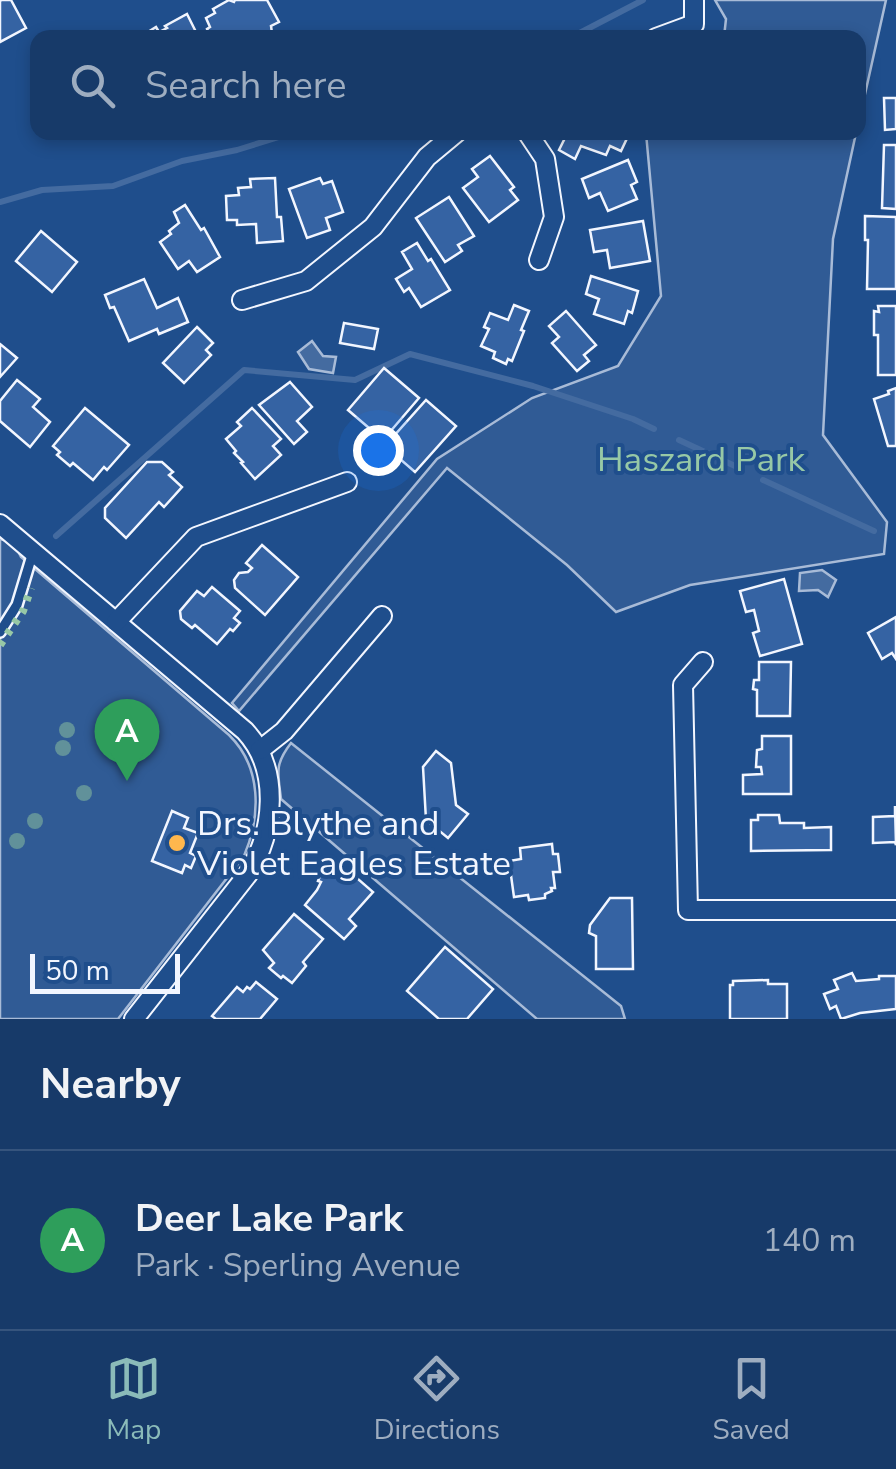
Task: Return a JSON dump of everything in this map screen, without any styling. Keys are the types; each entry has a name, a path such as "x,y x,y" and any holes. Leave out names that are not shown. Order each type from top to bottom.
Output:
{"street":[{"path":"678,30 694,24 694,0"},
{"path":"242,300 306,281 373,227 427,156 447,140"},
{"path":"532,140 545,159 554,217 539,260"},
{"path":"116,622 196,537 347,482"},
{"path":"0,524 245,731 260,750 270,806 258,858 134,1019"},
{"path":"260,750 284,731 382,616"},
{"path":"703,662 683,685 688,910 896,910"}],"lane":[{"path":"0,632 17,605 33,552"}],"green space":[{"path":"715,0 886,0 866,90 866,30 725,30 726,19"},
{"name":"Haszard Park","path":"647,140 854,140 833,239 823,435 887,522 884,554 690,585 616,612 567,565 447,468 239,711 232,703 437,459 532,398 618,366 661,296"},
{"path":"0,539 14,543 21,557 229,735 248,762 253,777 255,809 244,856 118,1019 0,1019"},
{"path":"291,743 621,1006 625,1019 537,1019 281,799 278,769"}],"shaded area":[{"path":"312,341 323,356 336,357 333,373 309,369 298,352"},
{"path":"822,570 836,580 828,597 818,590 799,591 800,573"}],"building":[{"path":"11,0 26,28 0,42 0,1"},
{"path":"229,0 267,0 279,22 271,26 272,30 207,30 206,18 215,13 213,9"},
{"path":"187,14 195,30 163,30"},
{"path":"884,98 896,98 896,129 885,130"},
{"path":"564,140 626,140 621,151 610,146 606,155 581,146 575,159 559,150"},
{"path":"884,145 896,145 896,209 882,208"},
{"path":"490,156 514,187 510,190 518,200 489,222 463,188 478,177 472,169"},
{"path":"628,160 637,182 631,185 637,199 608,211 600,193 589,198 582,179"},
{"path":"275,178 283,241 257,243 256,224 237,225 237,220 227,220 226,196 239,195 238,188 251,187 250,179"},
{"path":"320,178 323,184 332,181 343,212 326,218 330,230 307,238 289,189"},
{"path":"449,197 474,236 458,245 462,251 445,262 416,218"},
{"path":"185,205 220,257 197,272 189,261 178,269 160,242 179,223 174,212"},
{"path":"865,216 896,217 896,289 867,289"},
{"path":"643,221 650,261 610,268 607,250 594,252 590,230"},
{"path":"41,231 77,262 52,292 16,261"},
{"path":"417,243 450,290 421,307 409,288 404,292 396,279 412,269 402,252"},
{"path":"591,276 638,291 632,313 628,311 624,324 594,314 599,299 586,294"},
{"path":"144,279 157,308 178,298 188,322 129,341 105,295"},
{"path":"514,305 529,311 512,361 508,359 506,364 493,358 495,352 481,346 489,329 484,327 490,313 508,320"},
{"path":"878,306 896,306 896,375 878,375 874,311 879,312"},
{"path":"566,311 596,345 584,355 589,361 577,371 552,343 559,337 549,326"},
{"path":"344,323 378,329 374,349 340,343"},
{"path":"197,327 213,343 206,350 211,355 184,383 163,363"},
{"path":"0,344 17,358 0,377"},
{"path":"384,368 419,398 383,440 348,410"},
{"path":"17,380 40,399 33,407 50,422 30,447 0,421 0,401"},
{"path":"290,382 312,407 297,421 307,432 294,444 259,405"},
{"path":"896,388 896,446 888,446 874,399"},
{"path":"426,400 456,426 415,472 385,446"},
{"path":"85,408 129,445 93,480 57,455 60,452 53,446"},
{"path":"252,408 281,439 273,446 281,455 255,479 226,439 241,426 237,422"},
{"path":"147,462 162,462 182,487 164,507 159,502 126,538 105,518 105,508"},
{"path":"262,545 298,577 265,615 235,588 234,580 239,573 252,568 246,563"},
{"path":"784,579 802,644 760,656 753,633 759,631 754,610 746,612 740,591"},
{"path":"212,587 240,611 234,618 240,623 217,644 195,625 192,628 181,619 180,611 197,591 204,596"},
{"path":"896,617 896,659 892,653 882,659 868,633"},
{"path":"759,662 791,662 790,716 757,716 757,690 753,689 754,680 759,680"},
{"path":"138,717 152,729 143,739 129,727"},
{"path":"762,736 791,736 791,794 743,794 743,775 762,774 761,767 756,767"},
{"path":"436,751 451,763 456,805 468,814 448,838 426,820 423,767"},
{"path":"895,806 896,845 873,843 873,817 895,816"},
{"name":"Drs. Blythe and Violet Eagles Estate","path":"172,811 188,818 184,828 198,833 190,853 196,856 191,868 185,865 182,873 152,861"},
{"path":"758,815 779,815 780,823 804,823 804,828 831,827 831,850 751,851 751,820 758,820"},
{"path":"552,844 553,854 558,854 560,872 553,872 555,888 545,898 514,897 509,861 521,859 520,848"},
{"path":"326,862 350,872 373,892 349,919 356,926 344,939 305,905 321,882 318,881"},
{"path":"610,898 632,898 633,969 596,969 596,936 589,933 590,925"},
{"path":"294,914 323,939 303,962 306,966 292,983 269,968 274,963 263,950"},
{"path":"445,947 493,989 467,1019 439,1019 407,991"},
{"path":"852,973 856,981 896,976 896,1009 841,1019 836,1006 830,1009 824,994 838,989 834,980"},
{"path":"768,980 768,984 787,984 787,1019 730,1019 733,981"},
{"path":"256,982 277,999 260,1019 212,1016 237,987 243,992"}],"waterway":[{"path":"585,30 643,0"},
{"path":"0,202 42,190 113,186 182,161 269,140"},
{"path":"56,536 244,370 355,380 410,354 533,386 654,429"},
{"path":"679,440 735,466"},
{"path":"763,480 874,531"}],"hedge":[{"path":"0,645 23,611 31,588"}],"place":[{"name":"Deer Lake Park","path":"127,781"},
{"name":"Drs. Blythe and Violet Eagles Estate","path":"177,843"}]}
